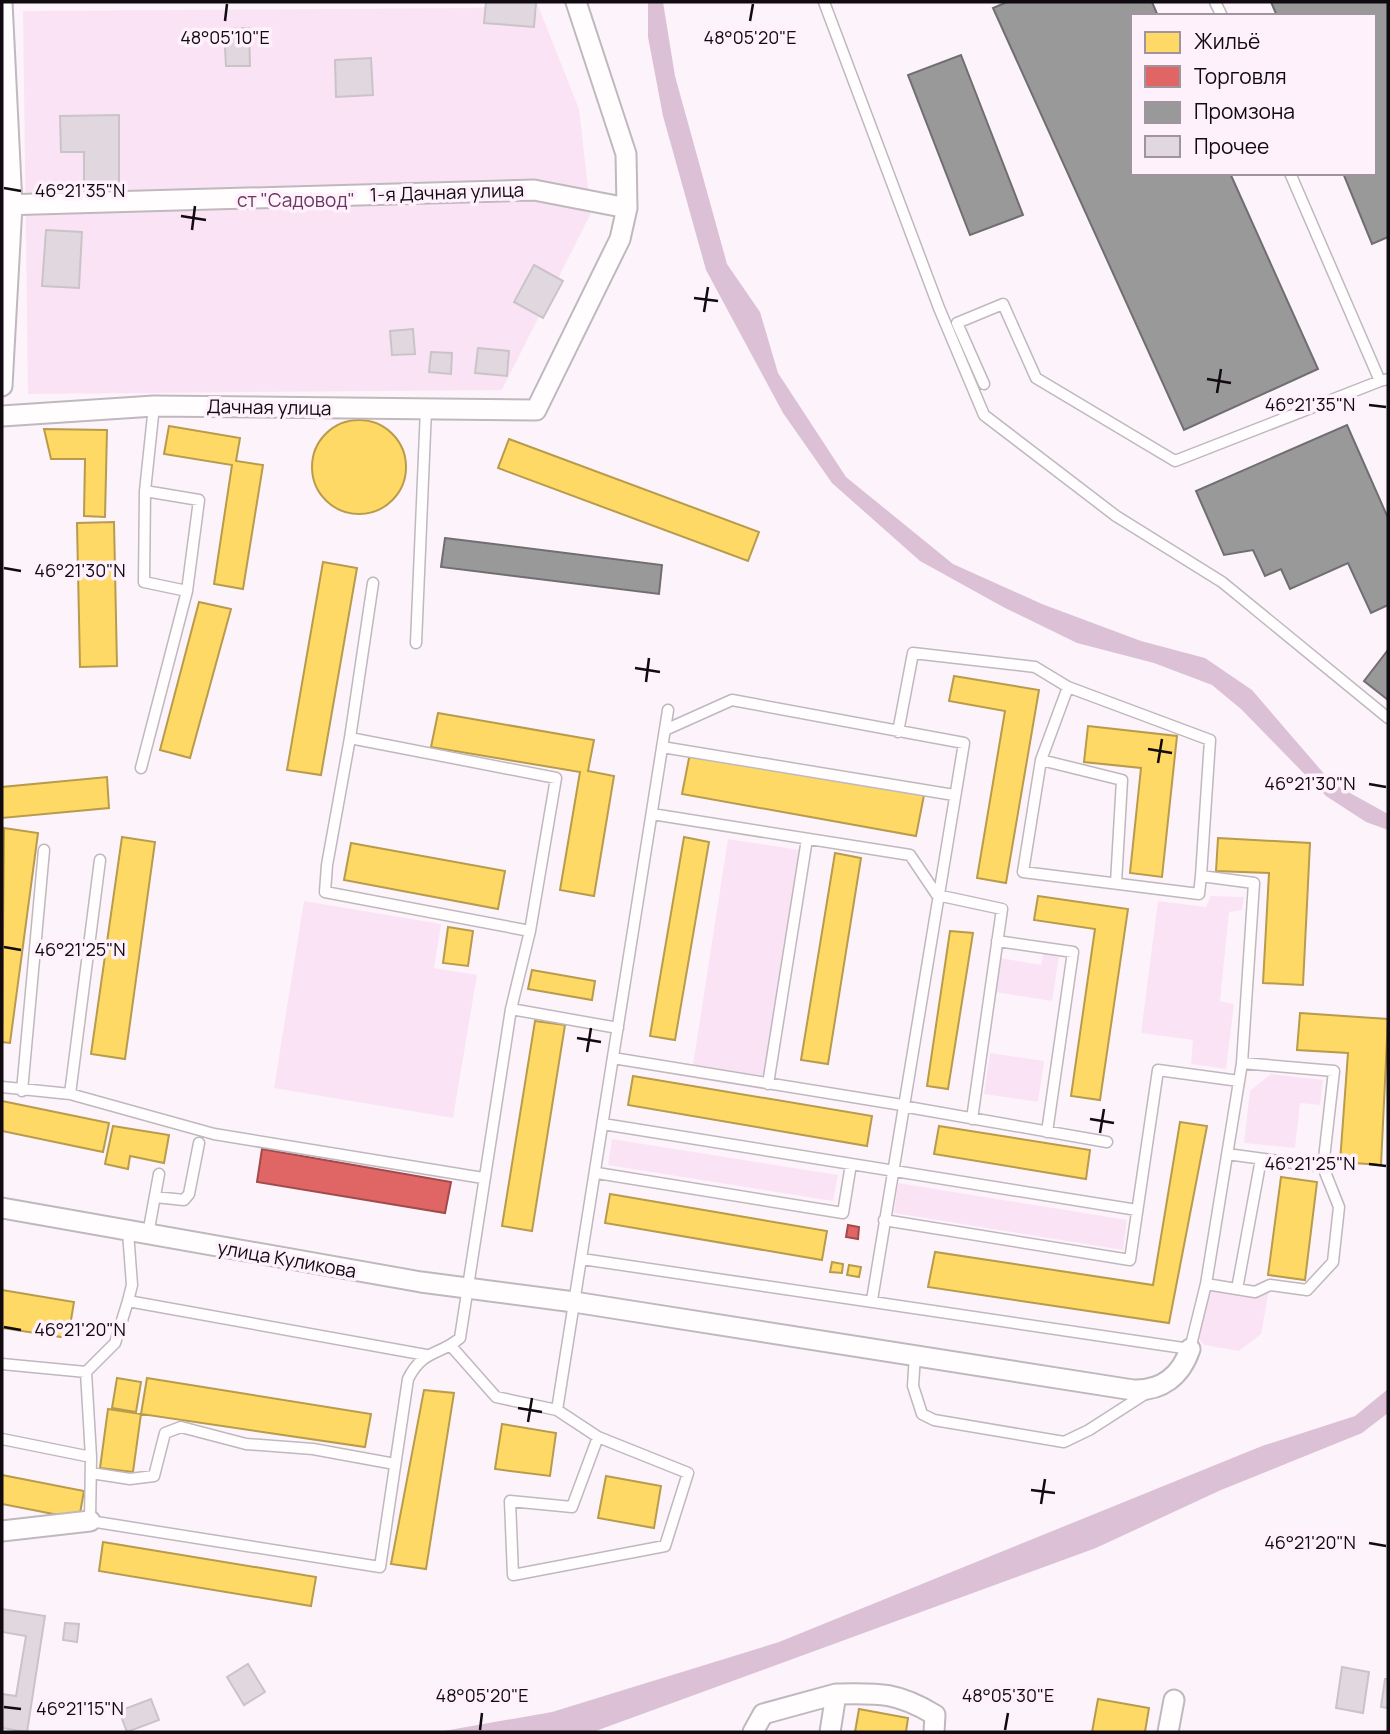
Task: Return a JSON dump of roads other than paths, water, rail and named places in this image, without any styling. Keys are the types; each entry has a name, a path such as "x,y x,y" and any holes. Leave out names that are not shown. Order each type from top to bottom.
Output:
{"street":[{"path":"2,2 7,205 3,382"},
{"path":"576,2 626,153 627,208"},
{"name":"1-я Дачная улица","path":"7,205 534,190 627,208"},
{"name":"Дачная улица","path":"2,416 153,405 536,410 620,239 627,208"},
{"name":"улица Куликова","path":"2,1208 467,1287 1133,1390 1155,1388"},
{"path":"1155,1388 1165,1384 1181,1370 1190,1349"},
{"path":"2,1531 90,1521"},
{"path":"753,1732 763,1714 835,1695 876,1693 909,1699 935,1715 934,1732"},
{"path":"830,1732 835,1695"},
{"path":"1168,1732 1174,1700"}],"lane":[{"path":"824,2 934,295 984,415 1116,516 1222,582 1388,718"},
{"path":"984,384 957,323 1003,304 1036,378 1175,461 1384,380 1291,175"},
{"path":"153,405 145,491 144,582 187,591"},
{"path":"416,643 426,409"},
{"path":"141,768 187,591 200,500 145,491"},
{"path":"373,583 350,738 327,865 325,892 530,931"},
{"path":"898,732 914,653 1035,667 1068,687 1210,740 1199,894 1023,872 1041,760 1068,687"},
{"path":"665,730 732,700 964,743 936,895 872,1300"},
{"path":"556,1410 597,1173 668,710"},
{"path":"159,1174 155,1197 138,1233 132,1285 115,1343 86,1372 91,1457 90,1521 380,1567 408,1379 415,1364 426,1355 451,1346 460,1338 511,1009 530,931 556,778 350,738"},
{"path":"662,747 954,795"},
{"path":"1041,760 1122,780 1115,883"},
{"path":"652,814 910,855 936,895 1002,909 972,1119"},
{"path":"768,1084 807,839"},
{"path":"22,1091 44,850"},
{"path":"70,1094 100,860"},
{"path":"582,1259 1190,1349 1206,1284 1242,1063 1254,883 1200,876"},
{"path":"997,942 1073,952 1047,1132"},
{"path":"511,1009 618,1028"},
{"path":"613,1058 1107,1142"},
{"path":"1206,1284 1255,1292 1270,1285 1307,1290 1333,1262 1339,1207 1323,1167 1334,1071 1242,1063"},
{"path":"884,1220 1130,1260 1158,1070 1239,1082"},
{"path":"2,1087 70,1094 214,1134 483,1178"},
{"path":"603,1124 1137,1210"},
{"path":"155,1197 184,1200 189,1194 199,1143"},
{"path":"1227,1154 1323,1167"},
{"path":"1237,1289 1261,1159"},
{"path":"597,1173 843,1213 851,1164"},
{"path":"128,1301 426,1355"},
{"path":"451,1346 495,1397 556,1410 598,1437 688,1473 665,1546 513,1575 510,1501 572,1507 598,1437"},
{"path":"915,1355 913,1386 922,1414 934,1420 1064,1442 1089,1430 1155,1388"},
{"path":"2,1364 86,1372"},
{"path":"91,1473 130,1479 154,1476 165,1433 181,1427 246,1444 313,1449 395,1464"},
{"path":"2,1439 91,1457"}],"park label":[{"name":"ст \"Садовод\"","path":"296,200"}]}
